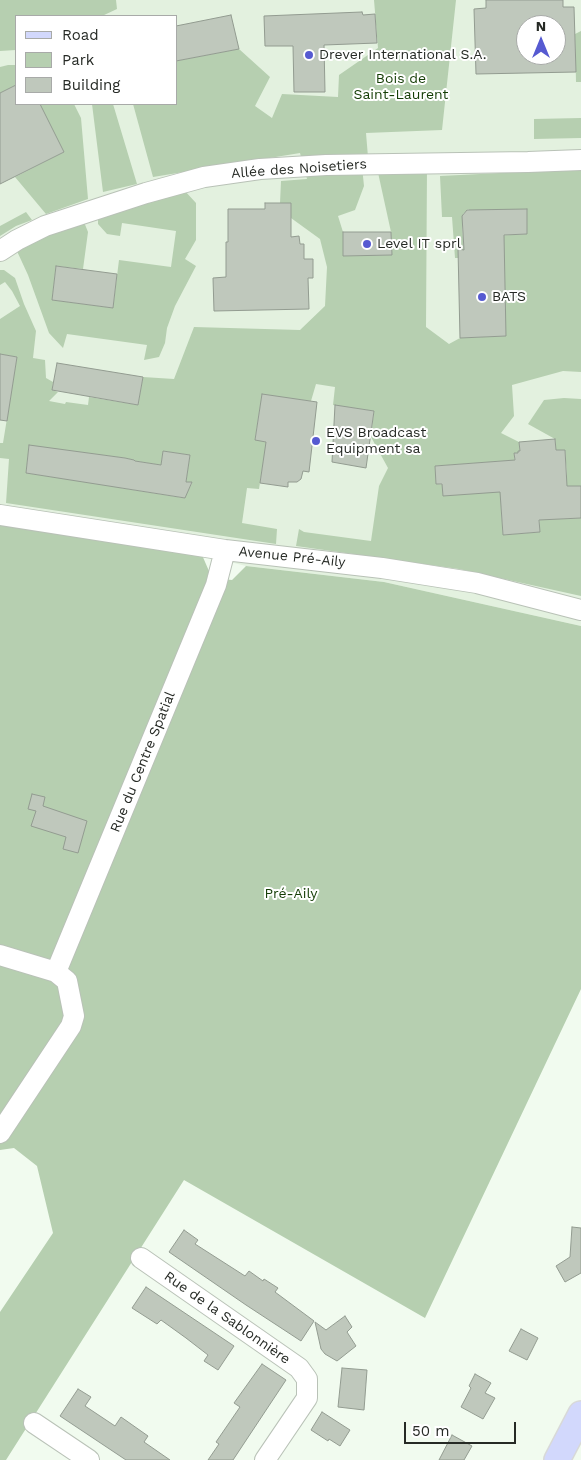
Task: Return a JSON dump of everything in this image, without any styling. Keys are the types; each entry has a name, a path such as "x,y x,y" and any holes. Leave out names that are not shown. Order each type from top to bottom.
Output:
{"main road":[{"path":"558,1460 581,1414"}],"street":[{"name":"Allée des Noisetiers","path":"0,251 45,226 146,192 204,177 260,169 326,165 519,163 581,160"},
{"name":"Avenue Pré-Aily","path":"0,515 225,550 382,568 477,583 581,610"},
{"name":"Rue du Centre Spatial","path":"56,972 216,585 225,550"},
{"path":"0,955 56,972 67,981 74,1016 71,1026 0,1133"},
{"name":"Rue de la Sablonnière","path":"141,1258 299,1368 307,1379 307,1398 265,1460"},
{"path":"34,1423 89,1460"}],"shaded area":[{"path":"0,0 581,0 581,626 384,582 246,566 202,555 0,525"}],"green space":[{"path":"0,0 116,0 117,9 104,15 15,15 15,50 0,51"},
{"name":"Bois de Saint-Laurent","path":"374,0 456,0 442,130 366,133 368,157 361,157 364,186 355,210 338,216 343,232 344,256 392,255 391,232 377,168 427,168 426,327 449,344 460,338 505,336 504,250 494,236 527,234 527,210 470,211 468,209 463,214 465,216 462,226 464,250 459,258 455,258 452,217 442,217 440,176 581,171 581,372 563,371 512,385 514,416 501,433 519,442 520,451 514,453 515,466 507,461 435,466 437,484 514,491 501,507 503,535 540,532 539,514 553,519 581,518 581,596 459,569 296,546 299,529 304,532 371,541 379,486 388,468 371,437 374,411 333,405 335,387 316,384 311,401 262,395 255,439 269,443 264,457 259,489 247,488 242,523 277,529 276,544 6,503 9,459 0,458 0,443 3,443 17,357 0,354 0,319 20,306 5,282 0,285 0,270 4,270 15,278 36,331 33,358 45,360 46,378 53,382 52,390 58,392 49,401 88,405 89,397 138,405 143,377 174,379 194,327 300,330 325,306 327,267 320,239 291,218 290,203 280,203 281,181 307,179 300,153 153,177 133,105 178,105 178,61 239,49 270,77 255,106 272,118 282,94 338,97 339,75 378,48","holes":["29,446 161,465 163,451 190,455 186,482 192,483 184,498 121,488 121,481 112,486 26,473"]},
{"path":"581,31 581,82 576,82 575,34"},
{"path":"15,65 15,86 0,93 0,67"},
{"path":"40,105 74,105 81,118 88,199 46,214 15,177 64,152"},
{"path":"92,105 113,105 137,184 103,192"},
{"path":"581,118 581,138 534,139 534,119"},
{"path":"184,190 196,203 196,240 185,259 196,266 175,306 167,328 165,343 159,357 144,360 147,345 67,334 63,348 49,333 28,275 16,249 42,236 84,222 88,232 83,269 56,266 52,300 113,308 119,260 171,267 176,231 122,223 120,236 107,234 98,224 98,211"},
{"path":"26,212 32,220 16,226 0,236 0,226"},
{"path":"581,399 581,486 565,487 550,477 567,475 565,450 556,450 555,439 528,424 544,400"},
{"name":"Pré-Aily","path":"0,525 202,555 212,578 232,580 246,566 384,582 581,626 581,989 425,1318 184,1180 6,1460 0,1460 0,1312 53,1233 37,1166 14,1148 0,1150"}],"building":[{"path":"486,0 563,0 563,7 574,7 576,72 476,74 474,9 486,8"},
{"name":"Drever International S.A.","path":"362,12 363,15 375,14 377,43 324,45 325,92 294,92 293,46 265,46 264,16"},
{"path":"231,15 239,49 178,61 178,26"},
{"path":"15,86 15,105 40,105 64,152 0,184 0,93"},
{"path":"265,203 291,203 291,237 299,236 300,244 304,244 304,259 313,259 313,278 308,278 309,309 214,311 213,278 226,277 228,209 265,209"},
{"name":"BATS","path":"527,209 527,234 504,235 506,336 460,338 458,249 464,250 462,216 467,210"},
{"name":"Level IT sprl","path":"343,232 391,232 392,255 343,256"},
{"path":"56,266 117,274 113,308 52,300"},
{"path":"0,354 17,357 7,421 0,420"},
{"path":"57,363 143,377 138,405 52,390"},
{"path":"262,394 317,402 309,472 303,471 301,479 297,482 288,482 288,487 260,483 266,442 255,440"},
{"path":"335,405 374,411 366,468 332,462"},
{"path":"555,439 556,450 565,450 567,486 581,486 581,518 539,520 540,532 503,535 500,492 443,496 442,484 436,484 435,466 515,460 514,453 520,451 519,442"},
{"path":"29,445 125,458 161,465 163,451 190,455 186,482 192,482 185,498 26,473"},
{"path":"32,794 45,797 43,806 87,821 78,853 63,849 66,837 31,826 36,811 28,809"},
{"path":"572,1227 581,1228 581,1273 565,1282 556,1266 570,1257"},
{"path":"184,1230 198,1240 195,1244 245,1276 249,1271 263,1281 264,1279 278,1288 275,1292 314,1321 301,1341 169,1252"},
{"path":"146,1287 234,1346 218,1370 204,1361 208,1355 186,1338 161,1320 157,1324 132,1308"},
{"path":"345,1316 352,1327 347,1332 356,1346 337,1361 325,1354 321,1349 315,1322 326,1330"},
{"path":"521,1329 538,1338 527,1360 509,1351"},
{"path":"262,1364 286,1380 233,1460 208,1460 219,1444 216,1442 240,1407 234,1403"},
{"path":"342,1368 367,1370 364,1410 338,1407"},
{"path":"475,1374 491,1383 485,1393 495,1398 483,1419 461,1407 471,1388 469,1386"},
{"path":"78,1389 91,1397 85,1406 115,1426 121,1417 148,1436 144,1442 170,1460 126,1460 60,1416"},
{"path":"322,1412 350,1430 340,1446 311,1430"},
{"path":"452,1435 472,1446 464,1460 439,1460"}],"place":[{"name":"Drever International S.A.","path":"309,55"},
{"name":"Level IT sprl","path":"367,244"},
{"name":"BATS","path":"482,297"},
{"name":"EVS Broadcast Equipment sa","path":"316,441"}]}
